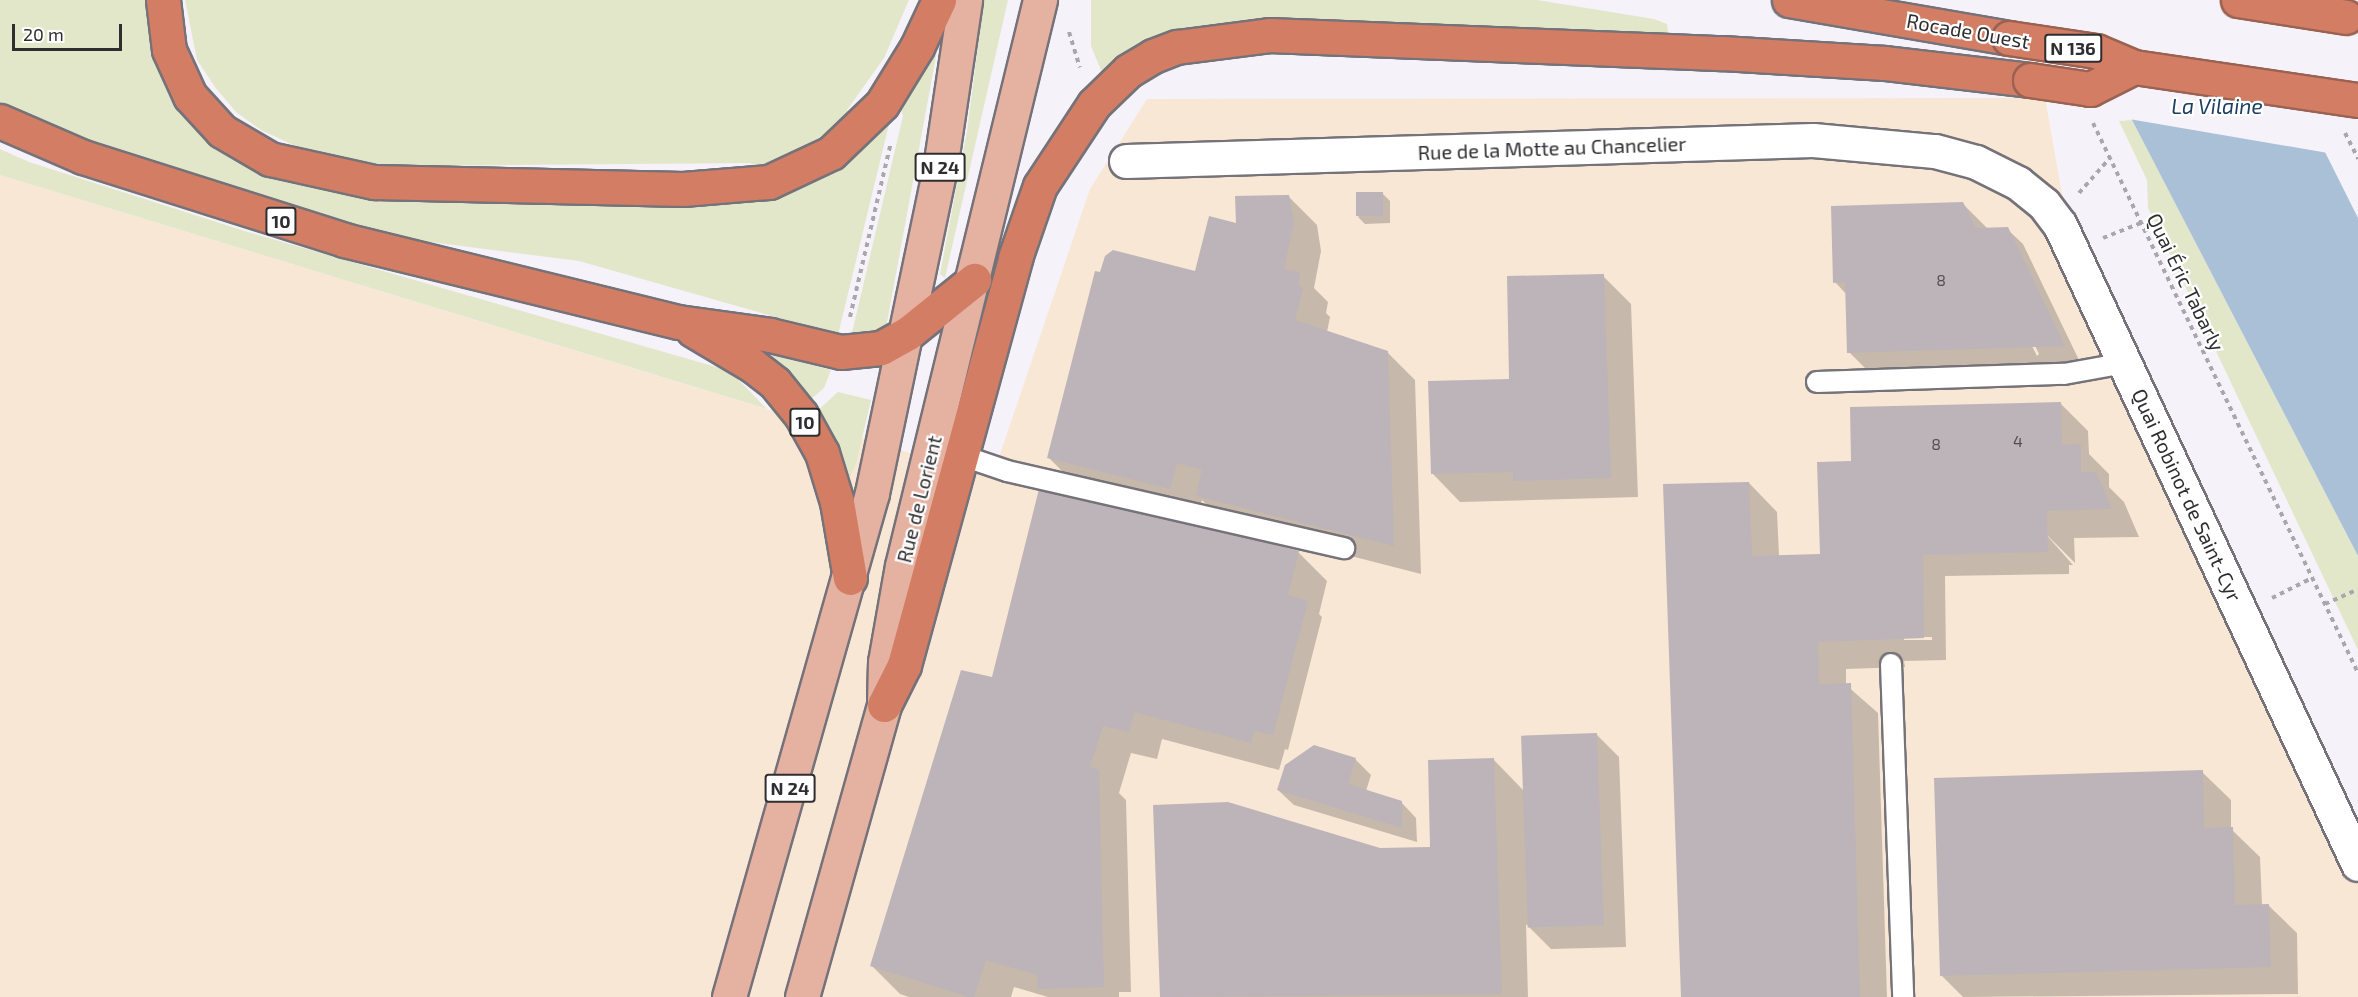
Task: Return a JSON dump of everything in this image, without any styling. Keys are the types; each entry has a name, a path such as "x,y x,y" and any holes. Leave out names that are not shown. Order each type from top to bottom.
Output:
{"highway":[{"path":"163,0 169,50 203,114 242,146 270,159 342,178 417,184 637,188 750,185 811,165 848,140 882,104 917,47 939,0"},
{"name":"Rocade Ouest","path":"1789,0 2096,51 2134,67 2358,100"},
{"path":"2238,0 2352,18"},
{"path":"884,705 904,665 1016,258 1040,186 1106,91 1128,71 1177,47 1269,35 1560,46 1885,63 2090,89 2134,67"},
{"name":"10","path":"0,121 82,157 344,240 678,322 753,364 797,409 822,453 837,501 850,578"},
{"path":"678,322 770,335 841,352 881,348 908,333 974,280"}],"main road":[{"name":"N 24","path":"729,997 850,578 908,333 940,168 965,0"},
{"name":"Rue de Lorient","path":"802,997 884,705 885,662 902,566 974,280 1040,0"}],"street":[{"name":"Rue de la Motte au Chancelier","path":"1126,161 1813,140 1892,144 1976,162"},
{"name":"Quai Robinot de Saint-Cyr","path":"1976,162 2018,183 2044,204 2060,225 2243,612 2358,864"}],"lane":[{"path":"1817,382 2064,374 2125,363"},
{"path":"963,456 1007,471 1344,548"},
{"path":"1891,664 1903,997"}],"path":[{"path":"841,352 895,119 882,104"},
{"name":"Quai Éric Tabarly","path":"2090,116 2358,673"},
{"path":"2060,225 2087,181 2110,158"},
{"path":"2243,612 2312,578"},
{"path":"2325,604 2358,590"}],"shaded area":[{"path":"2045,98 2072,251 2358,864 2358,997 0,997 0,175 992,478 1090,189 1147,99"}],"green space":[{"path":"0,0 148,0 151,42 164,78 199,130 219,149 268,174 354,195 739,201 798,188 826,175 852,157 890,120 838,335 579,261 383,236 98,146 0,104"},
{"path":"185,0 909,0 884,58 847,110 852,118 809,152 767,171 750,163 393,166 313,154 261,130 236,112 215,87 197,60"},
{"path":"984,0 1008,0 945,278 940,274 967,131"},
{"path":"1091,0 1537,0 1654,19 1667,24 1669,40 1382,24 1103,75 1091,46"},
{"path":"933,48 937,51 886,328 851,337 903,116 900,107"},
{"path":"2132,120 2358,556 2358,650 2148,208 2147,180 2119,121"},
{"path":"0,149 29,162 248,232 730,371 767,409 0,175"},
{"path":"773,355 831,370 824,388 808,402 770,360"},
{"path":"838,392 871,400 856,464 847,484 816,412"}],"water":[{"name":"La Vilaine","path":"2084,12 2324,150 2358,218 2358,556 2132,120"}],"pier":[{"path":"2076,0 2261,0 2328,153 2129,119"}],"building":[{"path":"1356,192 1383,192 1383,216 1356,216"},
{"path":"1289,195 1294,222 1284,269 1300,272 1298,286 1303,288 1295,320 1388,351 1394,546 1196,496 1202,470 1177,463 1170,489 1047,458 1095,271 1100,272 1105,256 1113,250 1195,271 1209,216 1236,223 1235,196"},
{"path":"1963,202 1976,228 2008,227 2065,346 1847,353 1845,282 1833,283 1831,206"},
{"path":"1604,274 1611,478 1513,481 1513,472 1431,474 1428,381 1509,379 1507,276"},
{"path":"2061,402 2062,445 2081,444 2081,472 2096,472 2112,509 2047,511 2048,552 1923,555 1924,638 1818,642 1819,684 1851,683 1860,997 1681,997 1663,484 1749,482 1752,556 1820,554 1817,462 1851,461 1850,407"},
{"path":"1040,485 1299,551 1288,595 1308,601 1273,735 1254,731 1251,743 1134,712 1129,732 1103,726 1090,767 1099,770 1104,987 1038,989 1037,975 986,960 974,997 969,997 870,966 961,670 992,677"},
{"path":"1597,733 1604,925 1528,928 1521,736"},
{"path":"1314,745 1356,758 1348,784 1402,801 1402,828 1277,790 1285,765"},
{"path":"1494,758 1502,994 1160,997 1153,805 1228,802 1380,848 1430,847 1428,760"},
{"path":"2203,770 2204,828 2233,827 2235,905 2269,904 2271,967 1940,976 1934,778"}]}
